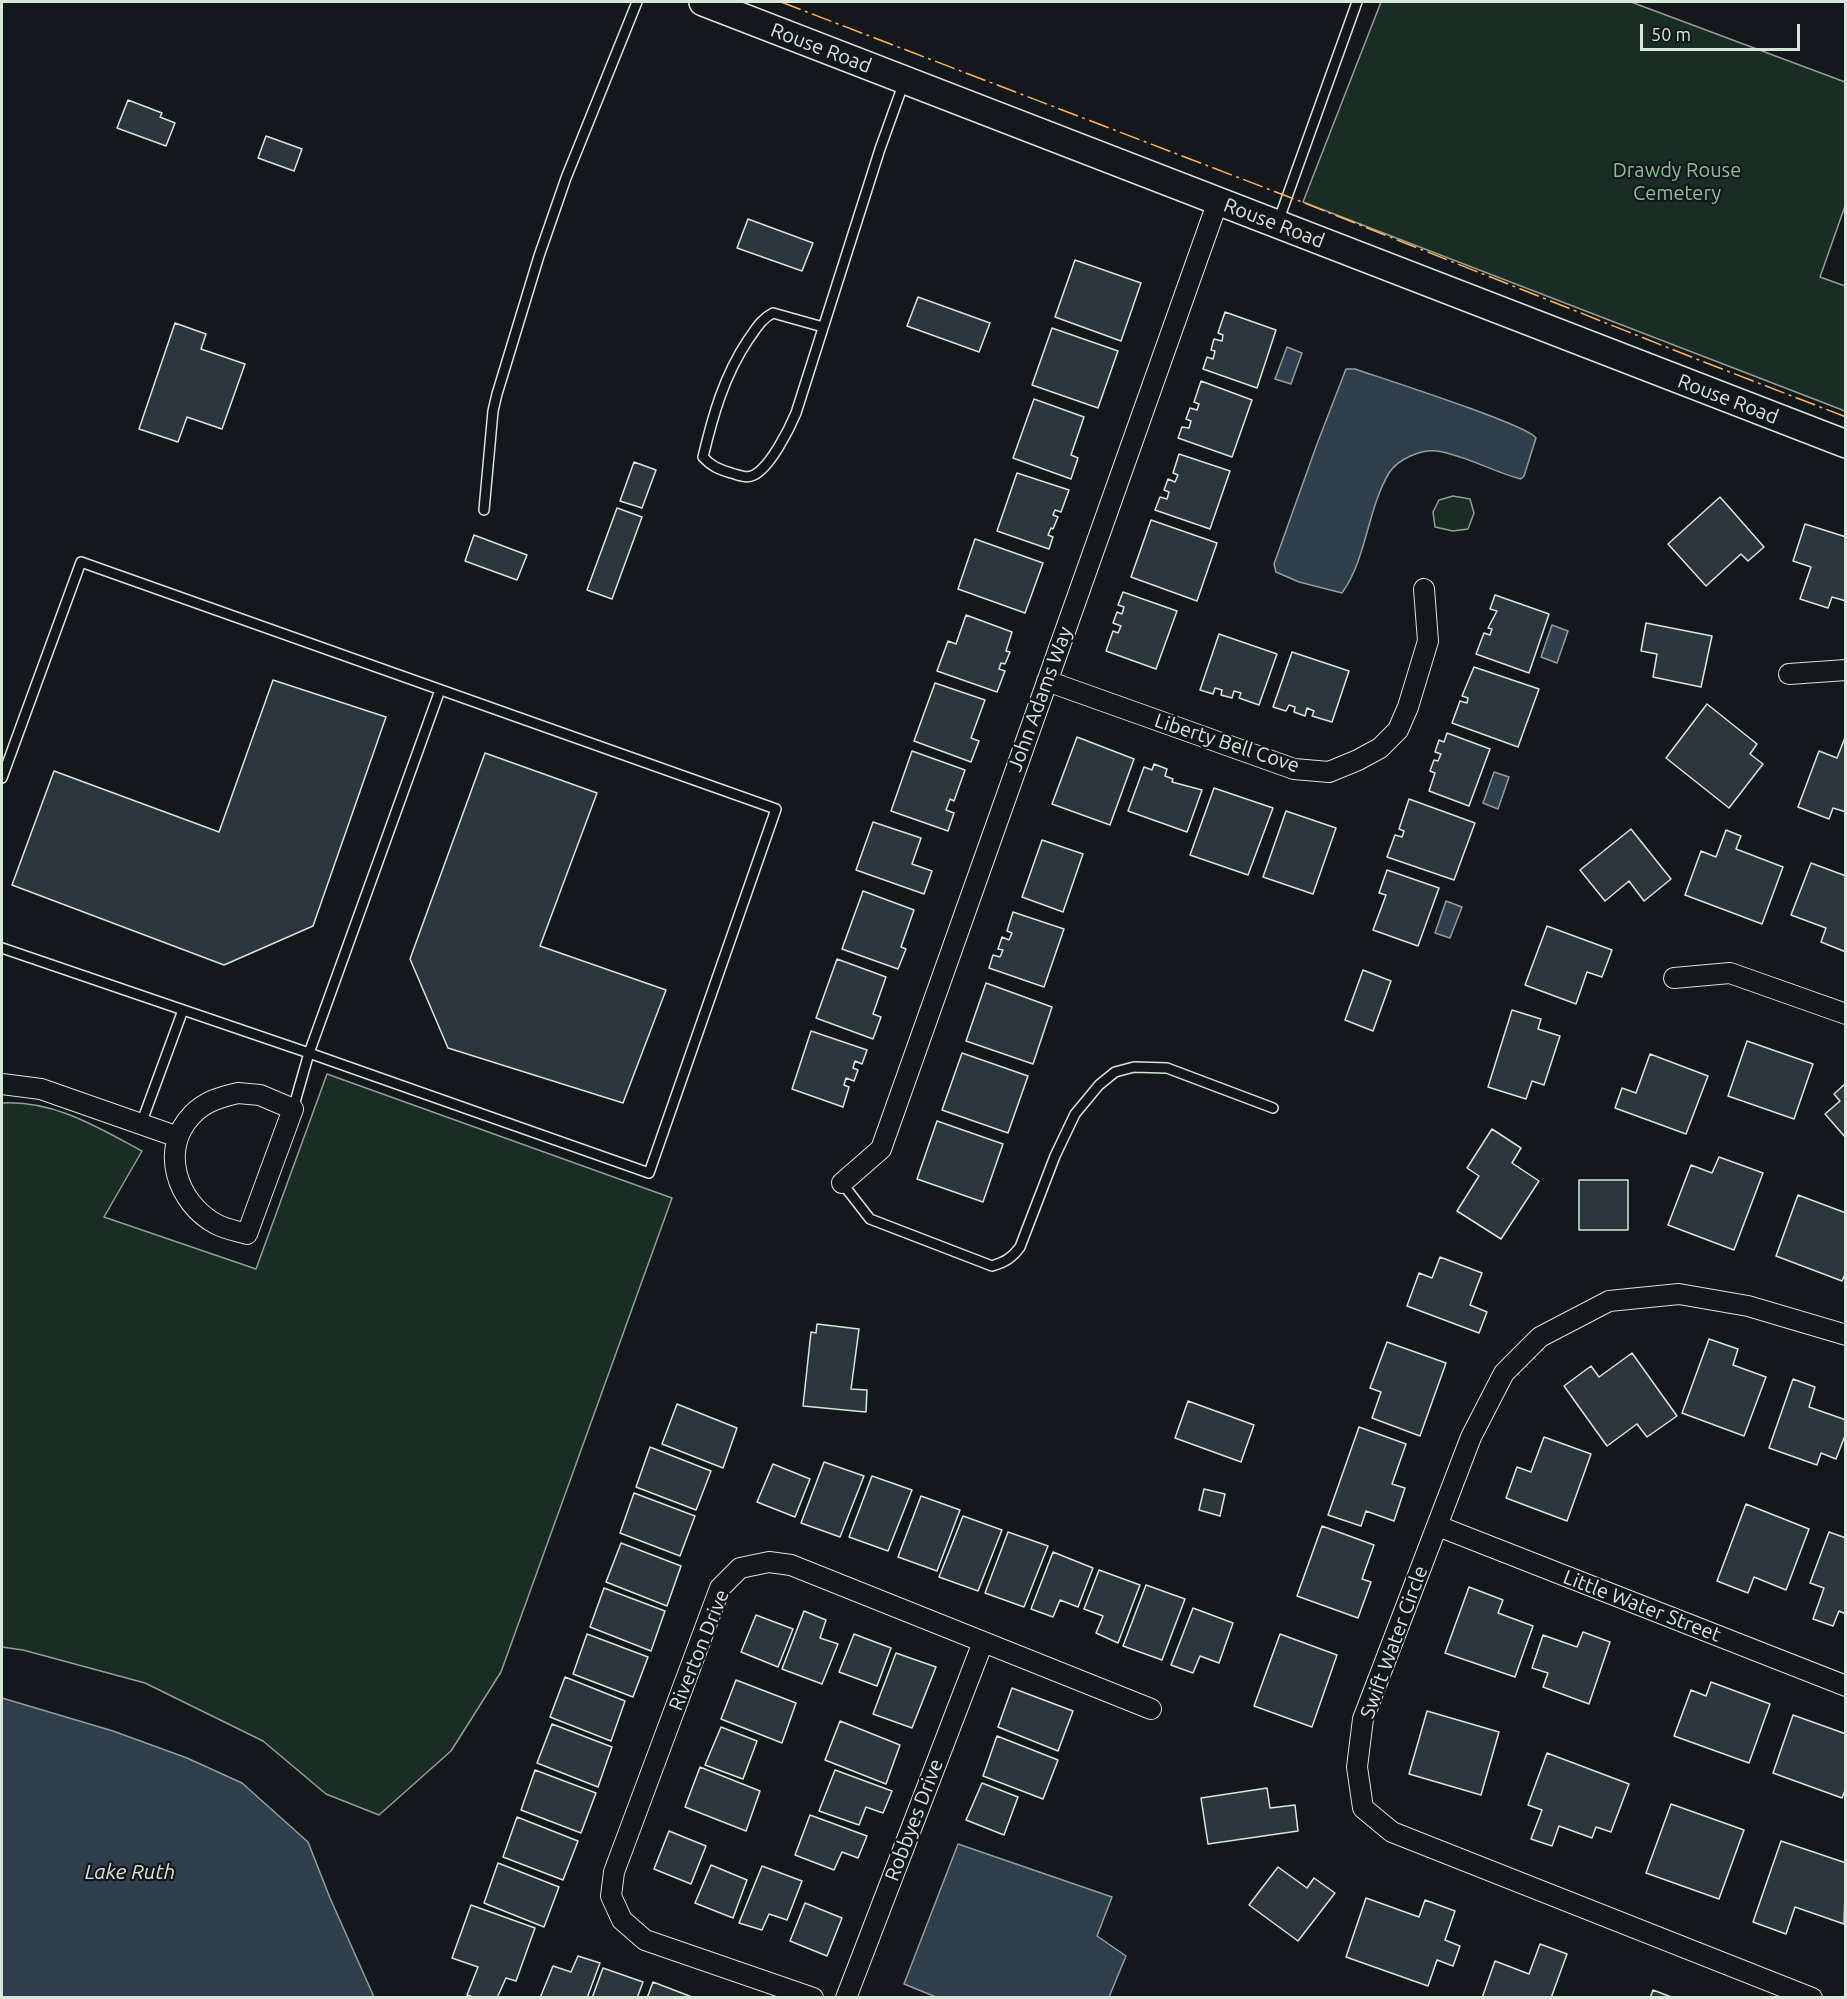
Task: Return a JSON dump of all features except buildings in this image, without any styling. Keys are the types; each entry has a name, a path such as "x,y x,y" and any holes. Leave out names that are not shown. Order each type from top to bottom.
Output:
{"street":[{"name":"Rouse Road","path":"704,2 1845,444"},
{"name":"John Adams Way","path":"842,1183 880,1149 1218,201"},
{"name":"Liberty Bell Cove","path":"1047,681 1294,769 1329,772 1380,748 1398,730 1408,707 1428,641 1424,590"},
{"path":"1789,674 1845,670"},
{"path":"1674,978 1730,973 1845,1014"},
{"path":"2,1084 41,1089 178,1137"},
{"path":"238,1093 260,1095 293,1109 247,1234 217,1225 196,1209 180,1188 174,1163 178,1137 192,1115 213,1100 238,1093"},
{"name":"Swift Water Circle","path":"1812,1998 1392,1832 1363,1808 1357,1767 1363,1719 1472,1437 1503,1373 1540,1336 1609,1300 1679,1294 1748,1306 1845,1335"},
{"name":"Little Water Street","path":"1438,1526 1845,1686"},
{"name":"Riverton Drive","path":"813,1998 645,1940 622,1920 611,1896 614,1872 720,1588 740,1568 769,1562 791,1565 1151,1709"},
{"name":"Robbyes Drive","path":"846,1998 982,1642"}],"lane":[{"path":"483,510 497,394 539,256 566,178 637,2"},
{"path":"1277,224 1357,2"},
{"path":"823,327 773,313 763,318 734,360 714,411 703,457 711,466 744,477 755,475 774,454 788,433 905,80"},
{"path":"2,778 81,562 776,809 649,1173 2,948"},
{"path":"293,1109 309,1053 440,690"},
{"path":"141,1124 183,1010"},
{"path":"842,1183 870,1219 992,1266 1005,1262 1020,1246 1055,1156 1075,1114 1099,1084 1115,1072 1134,1067 1167,1068 1273,1108"}],"green space":[{"name":"Drawdy Rouse Cemetery","path":"1381,2 1631,2 1845,82 1845,206 1820,277 1845,286 1845,411 1303,202"},
{"path":"1453,496 1470,499 1474,513 1468,529 1453,531 1435,527 1433,512 1439,500"},
{"path":"327,1074 672,1198 501,1672 451,1751 379,1815 326,1794 263,1741 145,1683 23,1650 2,1647 2,1103 39,1106 75,1117 142,1151 104,1217 256,1269"}],"water":[{"path":"1287,347 1302,353 1291,384 1275,379"},
{"path":"1346,369 1355,369 1481,412 1526,431 1536,438 1521,479 1458,456 1437,451 1417,453 1398,463 1389,473 1382,487 1357,565 1342,593 1299,582 1276,572 1274,564"},
{"path":"1552,625 1568,631 1557,663 1541,657"},
{"path":"1494,772 1509,777 1498,809 1483,803"},
{"path":"1446,901 1462,907 1450,938 1435,933"},
{"name":"Lake Ruth","path":"2,1698 113,1731 187,1758 242,1783 308,1842 374,1997 2,1997"},
{"path":"958,1844 1112,1897 1097,1936 1126,1956 1109,1997 936,1997 904,1984"}],"power":[{"path":"781,2 1302,202 1846,417"}]}
